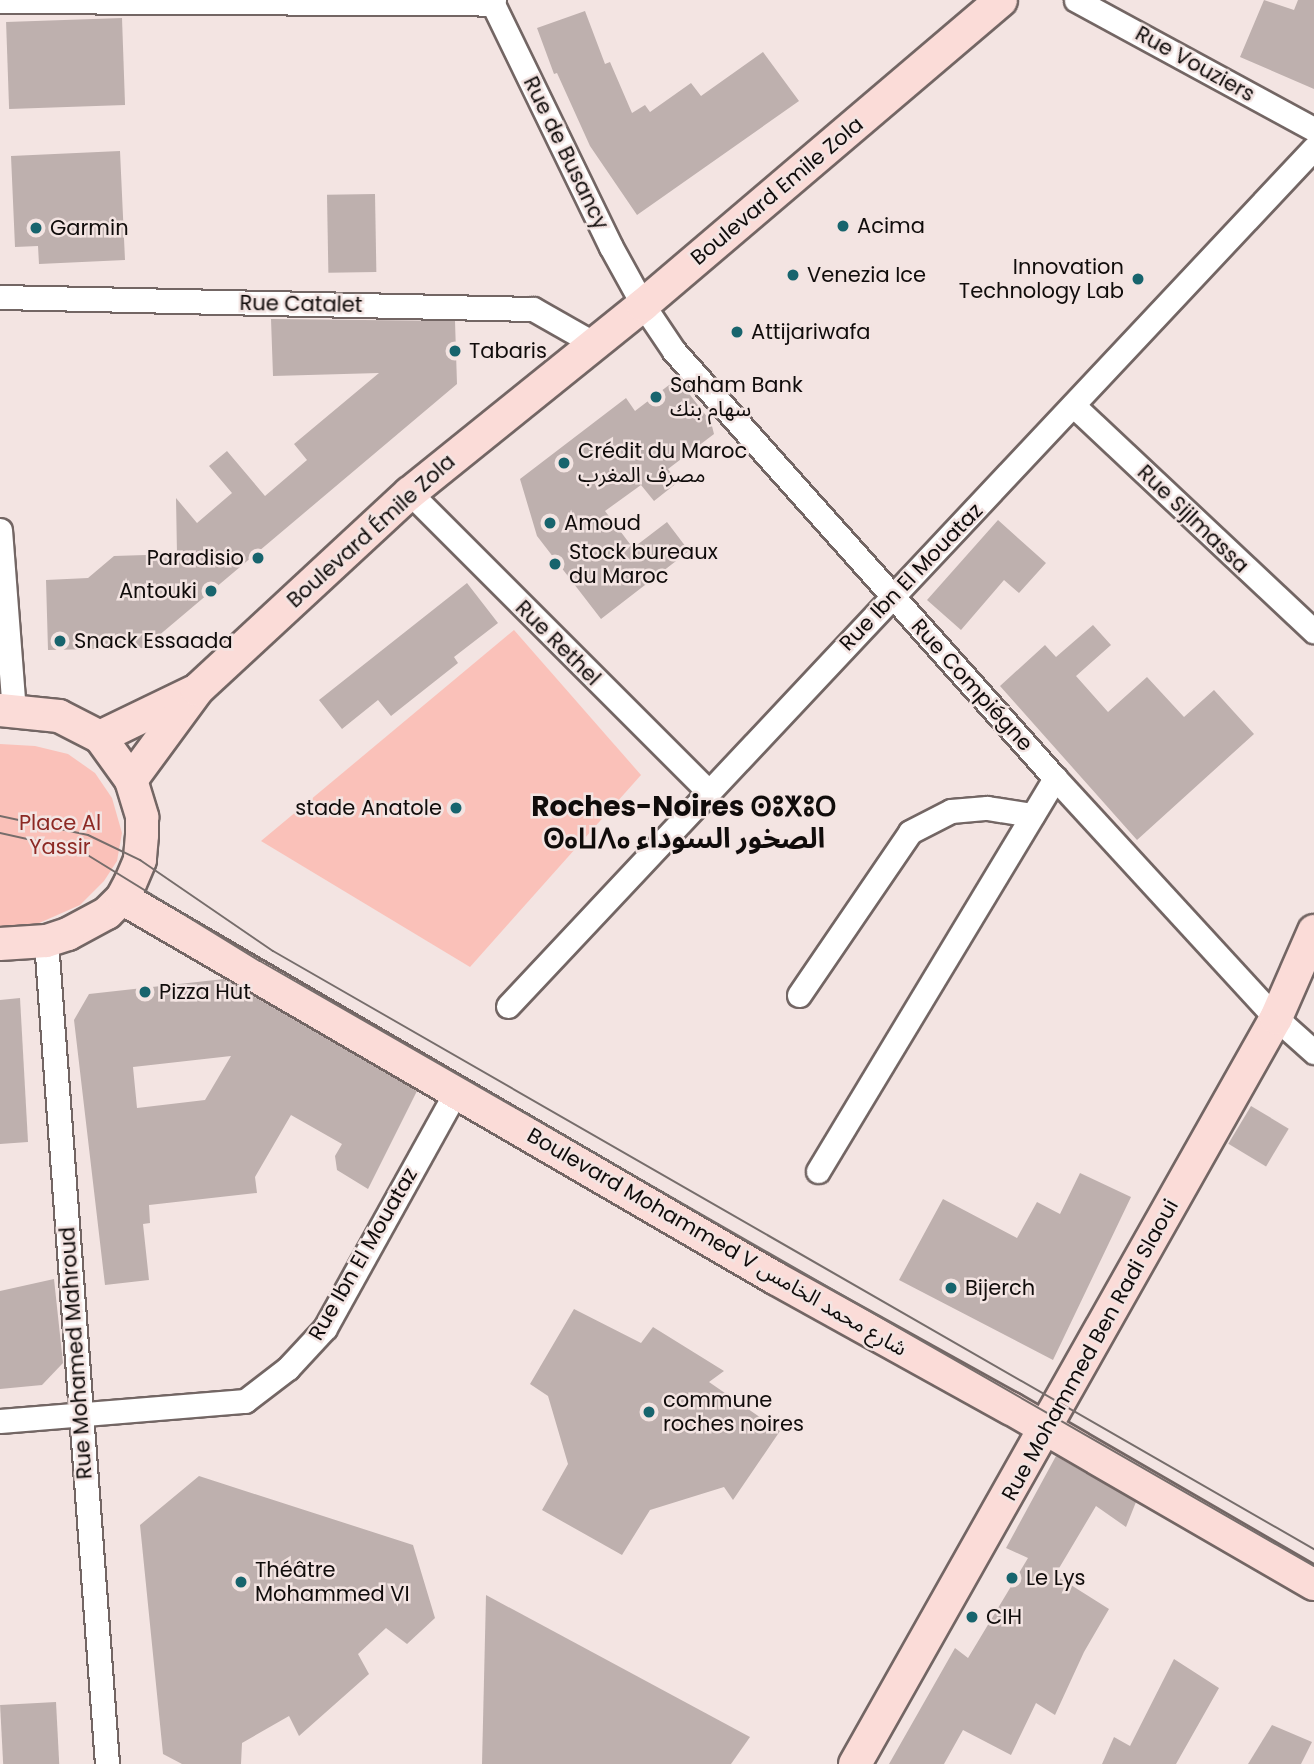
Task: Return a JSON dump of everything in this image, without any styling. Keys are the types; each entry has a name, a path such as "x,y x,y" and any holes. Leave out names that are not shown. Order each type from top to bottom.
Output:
{"street":[{"name":"Boulevard Emile Zola","path":"550,377 643,305 1001,0"},
{"name":"Rue Vouziers","path":"1076,0 1314,129"},
{"path":"0,1 494,2"},
{"name":"Rue de Busancy","path":"494,2 611,247 643,305"},
{"name":"Rue Ibn El Mouataz","path":"508,1006 707,790 1074,406 1314,148"},
{"name":"Rue Catalet","path":"0,297 533,309 593,343"},
{"name":"Rue Compiégne","path":"643,305 674,351 1055,778 1276,1018 1314,1052"},
{"name":"Boulevard Émile Zola","path":"131,780 197,691 410,493 550,377"},
{"name":"Rue Sijlmassa","path":"1074,406 1314,631"},
{"name":"Rue Rethel","path":"410,493 707,790"},
{"path":"0,530 7,710 59,716 100,737 131,780 142,817 140,860 121,898 89,924 46,941 0,944"},
{"name":"Boulevard Émile Zola","path":"100,737 197,691"},
{"path":"818,1171 1055,778"},
{"path":"799,995 910,832 951,811 988,808 1032,815"},
{"name":"Boulevard Mohammed V شارع محمد الخامس","path":"121,898 775,1278 1046,1429 1314,1584"},
{"name":"Rue Mohammed Ben Radi Slaoui","path":"855,1764 1276,1018 1314,931"},
{"name":"Rue Mohamed Mahroud","path":"46,941 107,1764"},
{"name":"Rue Ibn El Mouataz","path":"0,1421 245,1401 288,1368 325,1328 456,1092"}],"green space":[{"name":"stade Anatole","path":"514,630 641,775 470,967 261,841"},
{"name":"Place Al Yassir","path":"0,744 35,746 68,754 95,773 112,798 122,833 117,861 104,881 80,905 37,924 0,928"}],"building":[{"path":"1264,0 1294,10 1298,0 1314,0 1314,89 1240,57"},
{"path":"585,11 605,64 610,62 632,113 645,105 650,112 691,83 701,96 763,52 799,101 637,215 590,146 557,73 554,74 537,28"},
{"path":"122,18 125,105 9,109 6,22"},
{"path":"120,151 125,260 39,264 38,246 15,247 11,156"},
{"path":"375,194 376,272 328,273 327,195"},
{"path":"271,319 455,321 457,384 144,648 48,650 46,580 88,578 114,556 177,554 176,498 197,523 232,493 209,466 227,451 265,496 307,460 294,444 379,373 273,376"},
{"path":"680,382 711,422 714,434 668,469 678,482 654,501 641,485 605,511 633,548 667,522 689,551 601,619 537,536 520,479 626,398 635,411 669,385"},
{"path":"998,520 1046,563 1019,593 1004,580 961,630 927,600"},
{"path":"467,583 498,623 454,657 458,663 391,716 378,700 342,729 319,700"},
{"path":"1093,625 1111,645 1076,676 1108,712 1147,677 1184,717 1214,690 1254,734 1137,840 1000,686 1045,645 1056,657"},
{"path":"224,979 417,1091 368,1189 337,1170 335,1156 342,1144 291,1115 255,1177 257,1193 149,1205 150,1223 143,1224 149,1280 105,1285 74,1020 89,994","holes":["231,1056 205,1100 137,1108 133,1067"]},
{"path":"20,998 28,1142 0,1144 0,1000"},
{"path":"1251,1106 1289,1129 1266,1166 1228,1144"},
{"path":"1080,1173 1131,1197 1053,1360 899,1280 943,1199 1017,1238 1037,1202 1060,1214"},
{"path":"54,1279 63,1363 42,1385 0,1389 0,1291"},
{"path":"574,1309 641,1343 653,1327 724,1371 709,1382 780,1431 733,1500 724,1487 650,1510 622,1555 542,1510 568,1464 548,1396 530,1384"},
{"path":"1056,1456 1136,1502 1126,1527 1096,1506 1055,1575 1109,1609 1084,1652 1055,1715 1036,1703 1011,1755 963,1730 944,1764 889,1764 955,1648 968,1658 1028,1558 1006,1548"},
{"path":"199,1476 413,1545 435,1618 407,1644 386,1628 358,1654 369,1674 299,1736 289,1716 242,1743 241,1764 182,1764 163,1754 140,1525"},
{"path":"486,1595 750,1737 731,1764 482,1764"},
{"path":"1174,1659 1219,1688 1176,1764 1102,1764 1114,1737 1130,1746"},
{"path":"56,1702 59,1764 3,1764 0,1705"},
{"path":"1272,1725 1312,1742 1301,1764 1248,1764"}],"tram line":[{"path":"0,816 88,835 140,860 273,951 1314,1549"},
{"path":"0,833 81,851 260,961 1314,1566"}],"place":[{"name":"Acima","path":"843,226"},
{"name":"Garmin","path":"36,228"},
{"name":"Venezia Ice","path":"793,275"},
{"name":"Innovation Technology Lab","path":"1138,279"},
{"name":"Attijariwafa","path":"737,332"},
{"name":"Tabaris","path":"455,351"},
{"name":"Saham Bank سهام بنك","path":"656,397"},
{"name":"Crédit du Maroc مصرف المغرب","path":"564,463"},
{"name":"Amoud","path":"550,523"},
{"name":"Paradisio","path":"258,558"},
{"name":"Stock bureaux du Maroc","path":"555,564"},
{"name":"Antouki","path":"211,591"},
{"name":"Snack Essaada","path":"60,641"},
{"name":"stade Anatole","path":"456,808"},
{"name":"Pizza Hut","path":"145,992"},
{"name":"Bijerch","path":"951,1288"},
{"name":"commune roches noires","path":"649,1412"},
{"name":"Le Lys","path":"1012,1578"},
{"name":"Théâtre Mohammed VI","path":"241,1582"},
{"name":"CIH","path":"972,1617"}],"district":[{"name":"Roches-Noires ⵙⵓⵅⵓⵔ ⵙⴰⵡⴷⴰ الصخور السوداء","path":"684,823"}]}
